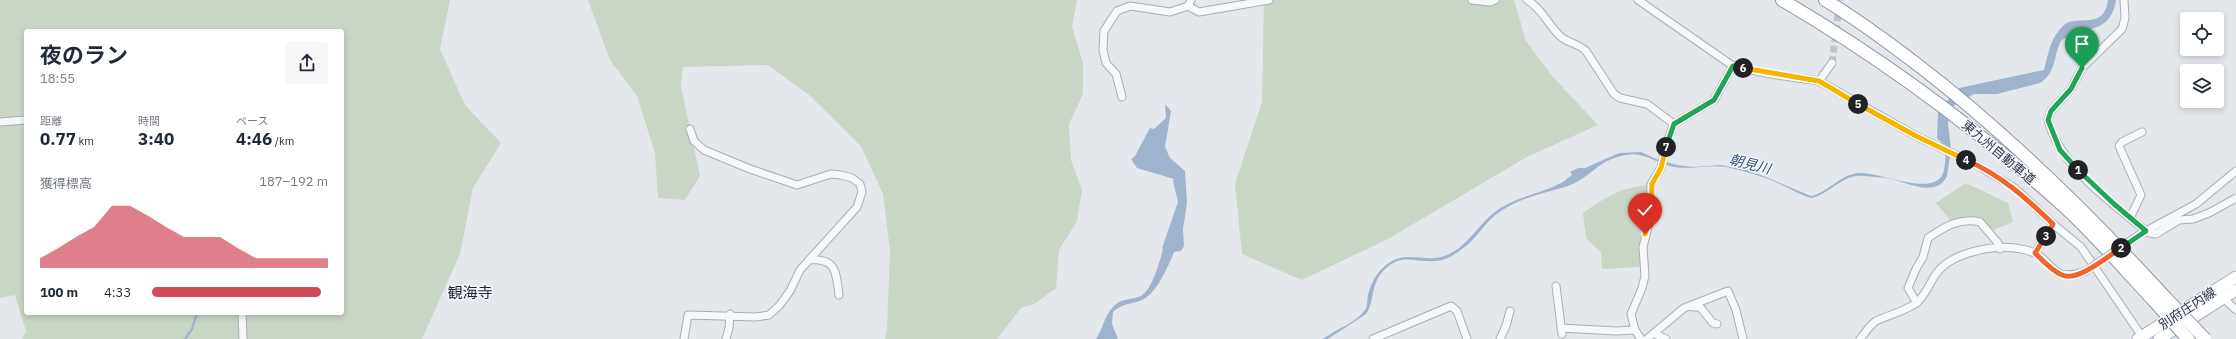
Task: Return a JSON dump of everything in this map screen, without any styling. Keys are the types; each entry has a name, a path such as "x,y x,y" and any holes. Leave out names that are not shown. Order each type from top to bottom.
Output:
{"highway":[{"name":"東九州自動車道","path":"1782,0 1840,34 1907,80 1983,139 2059,202 2159,299 2205,339"},
{"name":"東九州自動車道","path":"1825,0 1856,18 1918,65 1994,127 2067,193 2159,299 2188,339"}],"main road":[{"name":"別府庄内線","path":"2159,339 2220,293 2236,277"},
{"name":"別府庄内線","path":"2142,338 2220,293 2236,290"}],"street":[{"path":"1122,97 1116,74 1106,63 1102,50 1104,32 1110,20 1118,11 1130,6 1170,12 1189,3 1199,12 1269,0"},
{"path":"1472,0 1490,2 1495,0"},
{"path":"1527,0 1539,8 1559,35 1580,45 1586,51 1614,94 1620,98 1647,104 1674,124"},
{"path":"1638,0 1733,66 1770,74 1819,81 1936,146 1975,164 2015,188 2053,224 2081,247 2142,338"},
{"path":"2124,0 2125,18 2122,29 2082,68 2071,89 2051,111 2048,120 2055,140 2067,160 2144,232 2156,234 2179,220 2193,219 2209,213 2236,198"},
{"path":"1819,81 1832,63"},
{"path":"1641,339 1635,330 1631,314 1642,288 1645,276 1643,247 1651,215 1652,184 1661,168 1666,144 1674,124 1714,100 1733,66"},
{"path":"0,122 24,120"},
{"path":"684,339 688,315 730,314 756,317 769,315 779,306 800,270 857,207 862,192 860,184 852,178 831,174 797,184 750,169 704,150 694,141 690,129"},
{"path":"2130,218 2141,195 2120,146 2122,142 2142,132"},
{"path":"1860,339 1868,328 1876,321 1898,314 1917,303 1936,274 1946,263 1968,253 2000,249 2024,249 2035,253 2053,270 2063,276 2073,276 2086,271 2144,232 2196,204 2236,171"},
{"path":"1917,303 1908,288 1916,269 1924,257 1928,238 1940,230 1950,224 1966,220 1980,222 1998,243 2000,249"},
{"path":"2035,253 2053,224"},
{"path":"809,260 822,259 829,263 835,272 839,295"},
{"path":"1556,286 1562,331 1635,330"},
{"path":"1647,339 1684,308 1728,291 1739,317 1743,339"},
{"path":"2220,293 2236,310"},
{"path":"1373,339 1451,306 1457,311 1467,339"},
{"path":"1684,308 1700,307 1713,323 1717,324"},
{"path":"1500,339 1506,326 1510,311"},
{"path":"726,339 730,328 730,314"},
{"path":"242,315 243,339"},
{"path":"1654,334 1666,339"}],"green space":[{"path":"0,0 450,0 440,49 465,105 501,143 473,188 460,254 422,339 22,339 26,331 15,295 0,298"},
{"path":"588,0 1077,0 1072,27 1083,63 1083,94 1069,124 1071,160 1082,190 1077,221 1059,250 1056,288 1036,303 1021,308 997,339 885,339 887,329 890,251 883,194 861,146 809,95 768,65 683,67 681,86 700,176 685,200 658,198 655,153 637,96 610,60"},
{"path":"1264,0 1514,0 1526,41 1553,77 1598,125 1527,157 1388,239 1302,280 1242,254 1235,184 1262,102"},
{"path":"1964,184 1968,184 2008,203 2013,222 1991,231 1986,225 1951,221 1936,203"},
{"path":"1648,185 1648,219 1641,267 1602,269 1601,252 1586,238 1583,213 1613,194 1629,188"}],"water":[{"path":"2108,0 2116,0 2113,12 2108,20 2101,25 2069,36 2061,41 2052,69 2040,83 1997,94 1974,94 1953,106 1948,123 1951,149 1947,176 1942,183 1936,186 1929,188 1914,186 1888,178 1856,176 1843,181 1818,196 1811,198 1767,179 1726,167 1713,166 1681,168 1668,165 1645,156 1633,154 1616,157 1568,186 1525,199 1509,206 1495,215 1467,245 1449,257 1435,261 1403,260 1397,261 1390,265 1384,270 1377,281 1371,304 1366,314 1328,339 1323,339 1361,315 1367,307 1368,295 1373,281 1378,273 1389,263 1396,259 1410,257 1432,258 1447,255 1462,245 1492,214 1499,209 1563,182 1572,175 1570,172 1578,168 1585,168 1619,153 1641,152 1656,159 1677,165 1693,167 1721,165 1751,171 1811,196 1823,191 1851,174 1858,173 1867,173 1914,183 1925,184 1934,182 1941,177 1945,167 1946,147 1937,138 1938,111 1959,88 2044,70 2053,40 2060,29 2070,22 2096,19 2106,10"},
{"path":"1165,104 1171,111 1165,147 1170,158 1185,171 1187,203 1183,229 1184,246 1181,251 1174,252 1162,278 1149,296 1140,301 1122,306 1113,312 1112,324 1118,339 1096,339 1108,314 1116,304 1141,296 1149,288 1158,268 1162,248 1178,202 1173,181 1174,179 1137,168 1131,159 1135,156 1150,128 1154,129 1166,118"}],"waterway":[{"path":"185,339 192,329 196,315"}],"tunnel":[{"path":"1832,63 1840,0"}],"district":[{"name":"観海寺","path":"470,293"}],"route":[{"path":"1645,234 1651,215 1650,204 1652,184 1661,168 1666,144 1674,124 1680,122 1714,100 1726,76 1733,66 1770,74 1819,81 1916,136 1975,164 2015,188 2053,224 2035,253 2053,270 2063,276 2073,276 2086,271 2146,231 2114,204 2067,160 2060,150 2051,130 2048,120 2051,111 2071,89 2082,68"}],"water label":[{"name":"朝見川","path":"1750,164"}]}
